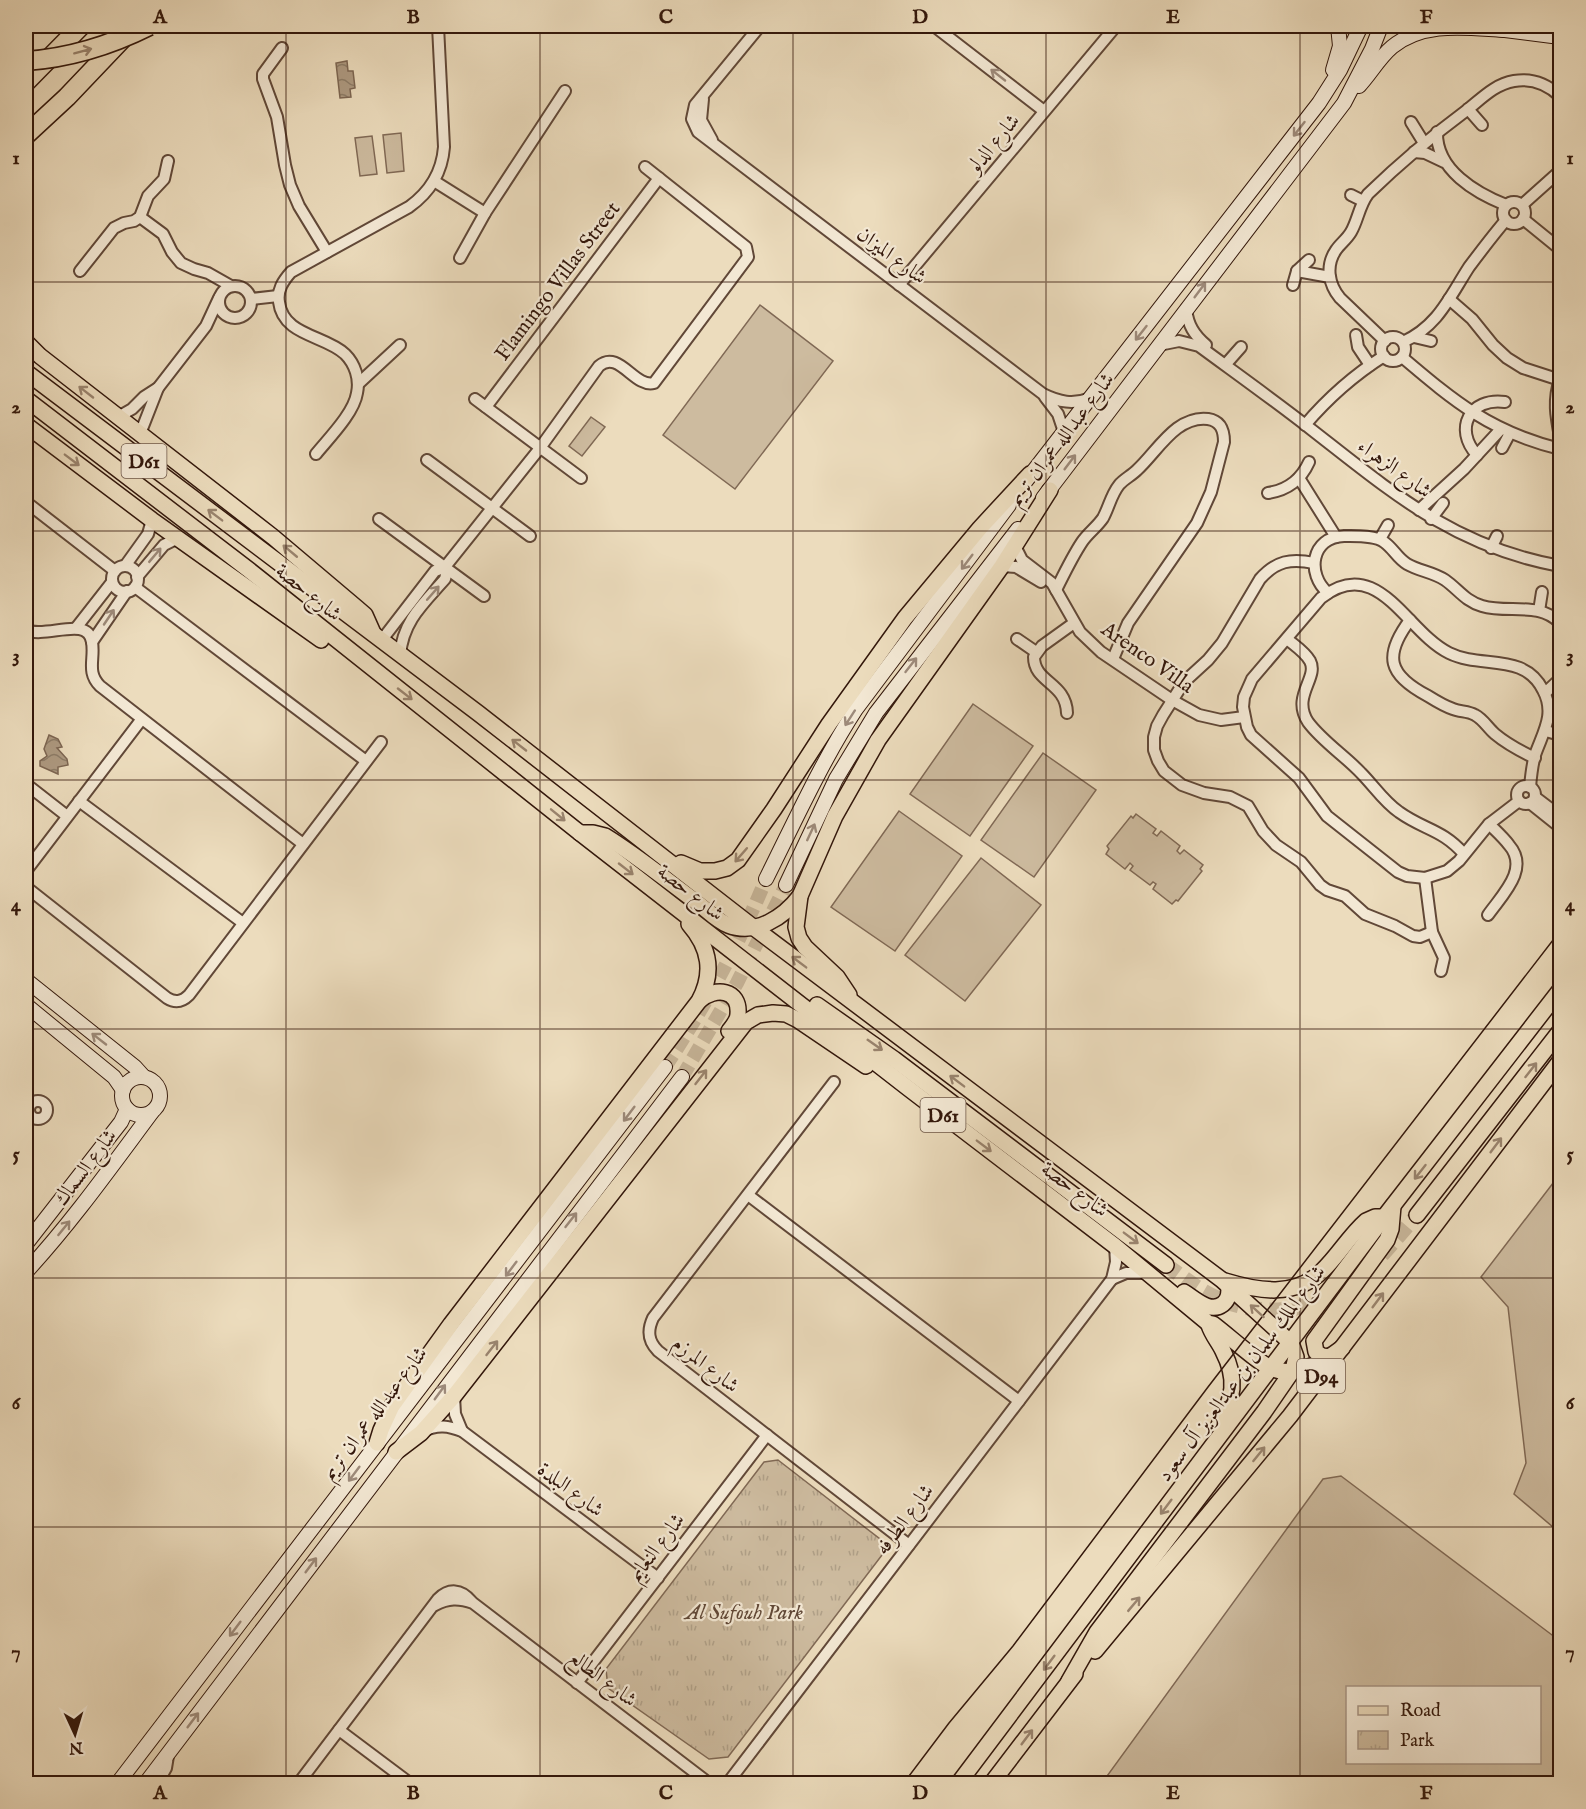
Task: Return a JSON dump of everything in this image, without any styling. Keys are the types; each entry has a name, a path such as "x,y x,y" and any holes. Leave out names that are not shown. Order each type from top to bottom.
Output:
{"highway":[{"path":"26,82 81,26"},
{"path":"26,135 67,97 135,26"},
{"path":"26,61 87,50 118,40 149,26"},
{"path":"26,149 67,97"}],"main road":[{"path":"26,342 40,356 273,537 365,615 378,638"},
{"name":"شارع حصة","path":"26,372 658,851 753,927 1225,1283 1291,1343"},
{"name":"شارع حصة","path":"26,399 249,570 671,904 1115,1246 1208,1323 1218,1328 1271,1369"},
{"path":"26,425 152,520 338,652 359,658"},
{"path":"658,851 700,871 727,868 738,860 829,723 905,618 980,528 1030,474"},
{"path":"580,833 605,836 727,925 753,927 767,924 780,917 800,896 835,816 878,740 1002,566 1050,489"},
{"path":"800,896 796,927 799,938 805,947 843,984 851,1000"},
{"path":"377,1443 392,1406 451,1324 705,990 708,976 707,954 696,932 671,904"},
{"path":"772,981 802,994 894,1059 1166,1265"},
{"name":"شارع الملك سلمان بن عبدالعزيز آل سعود","path":"958,1784 1389,1211 1560,990"},
{"path":"699,1000 707,994 721,991 728,994 737,1005 737,1020 719,1048 716,1058"},
{"path":"396,1452 421,1433 454,1396 746,1022 758,1015 786,1014 872,1071 908,1088"},
{"path":"1417,1215 1560,1032"},
{"name":"D94","path":"991,1784 1069,1681 1286,1421 1336,1352 1560,1061"},
{"path":"1154,1278 1176,1286 1211,1308 1225,1302 1228,1297 1225,1283 1266,1290 1283,1290 1302,1285 1322,1271 1366,1221 1389,1211 1391,1229 1381,1250 1314,1341 1316,1352 1322,1356 1336,1352"},
{"path":"1201,1460 1228,1406 1233,1388 1228,1362 1208,1323"},
{"path":"1069,1681 1097,1632 1272,1402 1293,1370 1296,1356 1291,1343"},
{"path":"1271,1369 1286,1372 1319,1363 1336,1352"},
{"path":"1255,1389 1265,1381 1273,1382 1278,1389 1272,1402"}],"street":[{"path":"316,454 351,409 358,384 354,368 344,354 330,344 300,331 287,321 279,305 280,287 291,273 409,207 423,196 434,181 441,165 444,147 438,26"},
{"name":"شارع الميزان","path":"760,26 695,105 692,119 698,132 1043,394 1054,400 1069,402 1091,398"},
{"path":"934,26 1044,111"},
{"name":"شارع الدلو","path":"899,285 1116,26"},
{"path":"1319,103 1337,60 1340,46 1338,26"},
{"name":"شارع عبدالله عمران تريم","path":"766,879 818,771 856,709 988,534 1030,474 1319,103 1340,70 1361,26"},
{"name":"شارع عبدالله عمران تريم","path":"786,885 836,779 876,713 1344,103 1372,49 1381,26"},
{"path":"1480,26 1560,37"},
{"path":"1344,103 1383,56 1406,38 1438,28 1504,30"},
{"path":"282,48 263,75 263,79 277,117 290,184 299,206 327,252"},
{"path":"1385,341 1340,298 1331,285 1329,269 1334,254 1352,230 1368,194 1437,132 1493,89 1512,81 1522,80 1542,84 1560,96"},
{"path":"460,258 485,213 565,91"},
{"path":"1468,109 1482,124"},
{"path":"1411,122 1424,143"},
{"path":"1437,132 1437,143 1444,162"},
{"path":"1414,152 1425,153 1444,162 1479,192 1506,205 1514,202 1522,205 1525,212 1523,219 1517,223 1506,220"},
{"path":"80,271 114,228 140,217 148,196 164,179 168,161"},
{"path":"400,655 408,615 435,571 445,567 540,448 599,366 605,362 616,363 647,384 654,382 748,257 746,247 645,167"},
{"path":"1522,205 1560,171"},
{"name":"Flamingo Villas Street","path":"486,407 659,178"},
{"path":"434,181 485,213"},
{"path":"1351,195 1363,201"},
{"path":"1506,205 1504,213 1506,220"},
{"path":"140,217 162,234 172,252 182,263 208,273 231,286 246,290 251,299 250,308 244,315 206,326"},
{"path":"1523,219 1560,249"},
{"path":"1402,357 1391,360 1384,356 1382,348 1385,341 1392,337 1403,342 1414,337 1434,321 1476,258 1506,220"},
{"path":"1293,285 1297,271 1309,260"},
{"path":"1297,271 1330,277"},
{"path":"214,277 219,296 219,307 231,318"},
{"path":"140,434 158,388 206,326 219,296 231,286"},
{"path":"251,299 278,296"},
{"path":"1449,299 1472,319 1507,358 1523,368 1560,380 1555,405 1560,437"},
{"name":"شارع الزهراء","path":"1186,309 1187,318 1195,335 1226,364"},
{"path":"1356,335 1358,347 1370,365"},
{"path":"1414,337 1431,341"},
{"name":"شارع الزهراء","path":"1160,345 1169,342 1190,342 1199,346 1431,519 1491,548 1560,566"},
{"path":"1402,357 1405,350 1403,342"},
{"path":"358,384 400,345"},
{"path":"1226,364 1241,347"},
{"path":"1305,425 1332,395 1384,356"},
{"path":"1402,357 1426,384 1472,413 1492,419 1506,431 1560,449"},
{"path":"118,417 158,388"},
{"name":"شارع الميزان","path":"1043,394 1058,414 1064,432"},
{"path":"475,399 581,478"},
{"path":"1477,455 1467,440 1467,421 1472,413 1487,402 1496,400 1505,402"},
{"path":"1002,566 1016,567 1055,589 1080,545 1106,512 1114,492 1164,440 1181,426 1203,418 1212,419 1220,425 1224,433 1224,442 1205,508 1128,623 1113,659"},
{"path":"1419,510 1506,431"},
{"path":"1502,448 1506,431"},
{"path":"427,460 530,536"},
{"path":"1268,493 1285,489 1299,478 1309,462"},
{"path":"1299,478 1336,537"},
{"path":"26,502 117,573 135,571 133,585"},
{"path":"1431,519 1443,503"},
{"path":"379,519 484,596"},
{"path":"76,628 148,534 152,520"},
{"path":"1380,539 1388,525"},
{"path":"1491,548 1497,536"},
{"path":"1328,593 1317,580 1314,563 1321,547 1336,537 1380,539 1399,558 1417,569 1440,576 1469,601 1493,609 1539,611 1549,614 1560,623"},
{"path":"178,538 164,545 92,642 91,668 94,678 100,686 141,720 303,844"},
{"name":"Arenco Villa","path":"1015,546 1022,560 1050,580 1074,623 1093,646 1172,700 1209,719 1232,720 1244,717"},
{"path":"1314,563 1288,560 1268,570 1216,652 1184,682 1172,700 1157,726 1154,750 1164,771 1173,779 1193,790 1230,797 1248,806 1263,831 1276,845 1301,862 1327,890 1345,896 1365,914 1413,936 1420,937 1432,932"},
{"path":"117,573 119,590 133,585"},
{"path":"133,585 366,761"},
{"path":"1346,585 1374,588 1389,598 1410,620 1431,642 1452,654 1474,661 1508,663 1526,670 1540,684 1545,693 1549,712 1546,731 1535,758 1528,797 1489,824 1447,871 1425,878 1407,876 1398,872 1327,816 1299,778 1251,735 1243,707 1247,688 1328,593 1346,585"},
{"path":"1539,611 1542,592"},
{"path":"378,638 408,615"},
{"path":"1410,620 1394,647 1393,659 1402,680 1412,688 1448,707 1477,715 1503,740 1535,758"},
{"path":"1067,713 1064,696 1036,668 1034,657 1036,652 1074,623"},
{"path":"26,630 42,633 76,628 85,631 92,642"},
{"path":"1017,639 1036,652"},
{"path":"1287,639 1305,654 1312,666 1302,705 1309,722 1392,807 1409,819 1439,832 1464,854"},
{"path":"1545,693 1560,679"},
{"path":"26,870 141,720"},
{"path":"1546,731 1560,735"},
{"path":"26,887 167,998 176,1002 185,999 381,742"},
{"path":"26,784 67,816"},
{"path":"1528,797 1560,816"},
{"path":"1528,797 1560,827"},
{"path":"79,801 243,923"},
{"path":"1488,915 1511,883 1517,868 1514,852 1489,824"},
{"path":"1425,878 1432,932 1444,958 1441,971"},
{"name":"شارع السماك","path":"26,982 135,1067 144,1077 155,1083 160,1095 156,1107 84,1203 26,1272"},
{"path":"26,1005 114,1077 123,1090 131,1080 144,1077"},
{"name":"شارع عبدالله عمران تريم","path":"117,1784 664,1067"},
{"name":"شارع عبدالله عمران تريم","path":"145,1784 456,1371 682,1077"},
{"name":"شارع المرزم","path":"834,1082 654,1318 648,1332 658,1352 909,1545"},
{"name":"شارع السماك","path":"123,1090 123,1103 127,1109 139,1115 152,1112"},
{"name":"شارع السماك","path":"26,1244 121,1122 127,1109"},
{"path":"748,1195 1019,1401"},
{"path":"1112,1279 1116,1262 1115,1246"},
{"path":"1112,1279 1133,1271 1154,1278"},
{"name":"شارع الطرفه","path":"727,1784 1112,1279"},
{"path":"454,1396 455,1414 462,1431"},
{"name":"شارع البلدة","path":"421,1433 429,1428 440,1426 462,1431 657,1578"},
{"name":"شارع النعايم","path":"577,1683 767,1435"},
{"name":"شارع الطالع","path":"298,1784 443,1594 450,1591 464,1593 473,1604 710,1784"},
{"path":"339,1730 411,1784"},
{"path":"157,1784 166,1767 168,1753"}],"green space":[{"path":"401,133 404,171 387,173 383,135"},
{"path":"372,136 377,174 360,176 355,138"},
{"path":"760,305 833,361 735,489 663,435"},
{"path":"591,417 605,427 582,456 569,446"},
{"path":"973,704 1033,746 970,836 910,794"},
{"path":"1043,753 1096,790 1034,877 981,840"},
{"path":"899,811 962,856 895,951 831,907"},
{"path":"1136,814 1156,829 1153,833 1157,836 1161,831 1180,846 1177,851 1180,854 1184,850 1203,865 1200,869 1202,871 1178,901 1172,904 1153,889 1156,884 1153,882 1150,885 1130,870 1133,866 1130,863 1125,869 1106,854 1109,849 1107,846 1131,816 1133,818"},
{"path":"981,858 1041,905 965,1001 905,955"},
{"path":"1560,1174 1560,1533 1514,1494 1526,1463 1508,1307 1481,1277"},
{"name":"Al Sufouh Park","path":"778,1460 880,1539 882,1555 728,1757 709,1759 608,1688 606,1669 764,1462"},
{"path":"1341,1476 1560,1641 1560,1783 1102,1783 1323,1479"}],"water":[{"path":"347,61 348,71 353,71 355,88 350,89 351,97 340,98 336,63"},
{"path":"49,735 58,739 62,747 57,748 67,759 68,765 58,767 58,774 40,766 40,761 47,756 44,749"}],"tunnel":[{"path":"665,1067 720,976 766,879"},
{"path":"682,1077 737,983 786,885"},
{"path":"1382,1255 1417,1215"},
{"path":"1166,1265 1210,1295 1234,1305 1252,1309 1271,1310 1307,1306 1325,1300 1357,1281"}],"tram line":[{"path":"903,1784 949,1723 1013,1646 1208,1387 1560,931"}]}
